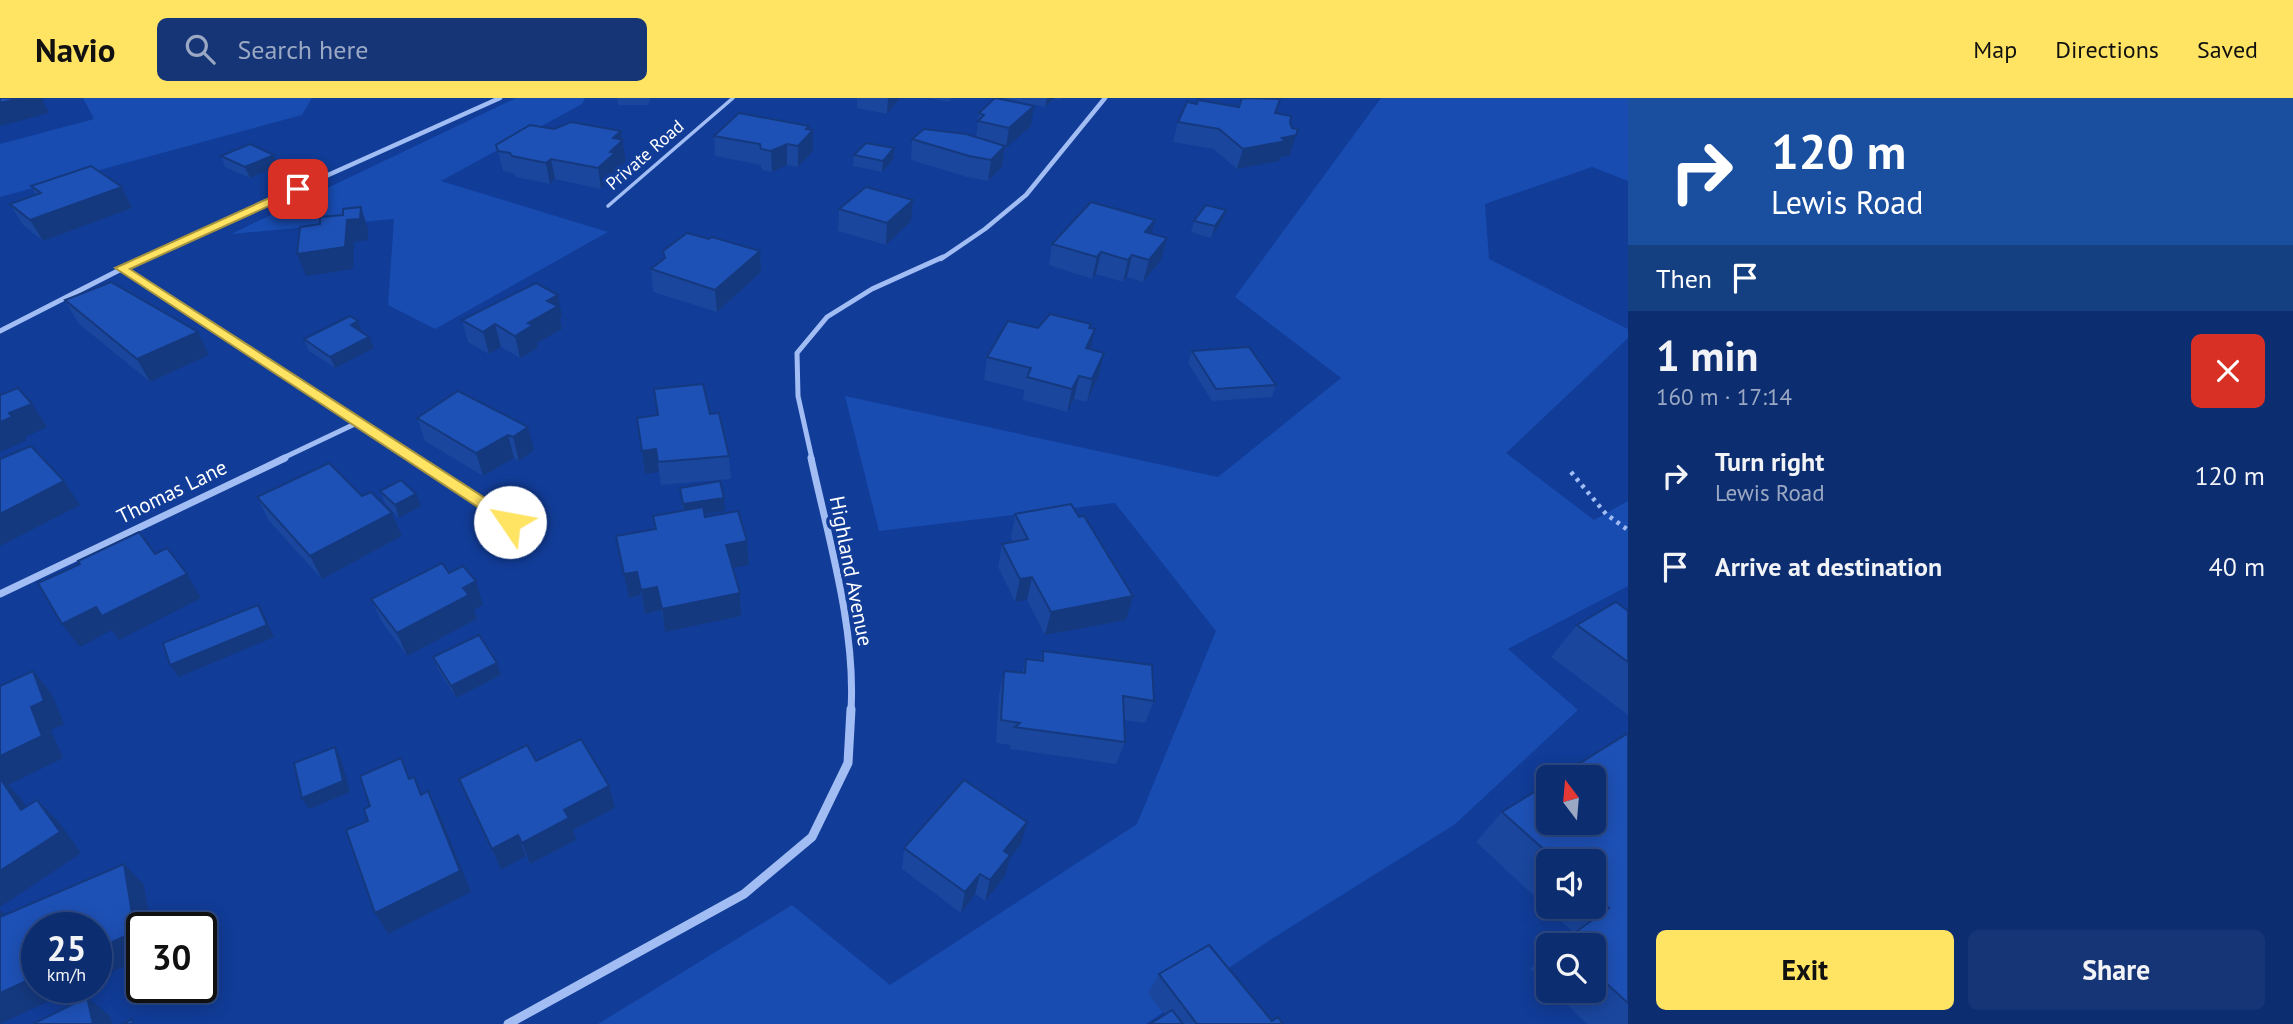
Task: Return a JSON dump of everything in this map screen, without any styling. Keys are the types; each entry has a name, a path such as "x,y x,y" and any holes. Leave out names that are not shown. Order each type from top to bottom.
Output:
{"street":[{"path":"0,331 121,268 500,98"},
{"name":"Highland Avenue","path":"508,1024 744,894 812,837 848,762 853,680 836,572 798,396 797,353 827,317 872,289 939,260 985,229 1026,195 1105,98"},
{"path":"121,268 510,522"},
{"name":"Thomas Lane","path":"0,594 359,422"}],"lane":[{"name":"Private Road","path":"608,206 733,98"}],"path":[{"path":"1571,472 1606,514 1628,530"}],"shaded area":[{"path":"83,98 312,98 302,115 0,197 0,144 94,119"},
{"path":"516,98 585,98 582,104 441,181 608,232 435,329 388,305 394,219 231,234"},
{"path":"1381,98 1628,98 1628,181 1592,167 1485,204 1489,259 1628,329 1628,338 1506,453 1594,520 1628,501 1628,586 1508,649 1578,710 1454,825 1267,942 1146,1024 598,1024 792,905 890,985 1137,824 1216,631 1115,503 879,531 845,396 1218,477 1341,378 1235,297"}],"building":[{"path":"0,98 20,98 0,103"},
{"path":"995,98 1034,106 1009,128 978,121 984,115 979,113"},
{"path":"1242,98 1280,99 1275,113 1291,116 1292,128 1298,129 1296,135 1282,138 1286,141 1243,149 1219,129 1178,122 1187,102 1197,104 1198,100 1239,107"},
{"path":"739,113 809,126 806,129 813,130 798,146 787,144 771,151 761,149 760,144 714,136"},
{"path":"571,122 621,131 613,138 623,140 610,152 615,153 598,168 551,159 546,163 498,151 496,145 530,125 554,129"},
{"path":"924,129 966,134 1005,146 991,160 969,156 912,139"},
{"path":"866,143 894,148 883,161 854,155"},
{"path":"250,144 274,155 245,167 221,156"},
{"path":"91,166 122,187 30,220 10,204 41,193 31,186"},
{"path":"866,187 913,200 887,223 839,209"},
{"path":"1091,202 1155,220 1145,232 1167,238 1149,260 1132,255 1128,260 1101,252 1097,257 1052,244"},
{"path":"1206,205 1226,210 1215,226 1194,221"},
{"path":"361,207 360,219 347,220 345,247 297,254 300,227 320,224 320,217 343,215 343,209"},
{"path":"687,233 709,239 712,237 760,251 715,290 651,269 665,258 663,251"},
{"path":"111,282 198,332 137,359 65,300"},
{"path":"536,283 558,295 547,301 558,306 528,323 533,325 515,336 495,324 483,332 462,320"},
{"path":"1050,314 1091,324 1089,328 1095,329 1086,348 1104,353 1092,379 1079,376 1072,389 1027,377 1031,368 987,357 1008,321 1038,328"},
{"path":"350,316 358,321 351,325 369,337 330,357 304,339"},
{"path":"1249,347 1276,385 1216,389 1192,351"},
{"path":"703,384 710,414 719,413 729,456 658,462 656,449 642,451 637,418 658,415 654,389"},
{"path":"18,388 32,404 9,413 12,417 0,422 0,395"},
{"path":"458,391 528,427 513,437 508,435 476,453 417,418"},
{"path":"31,446 64,481 0,514 0,459"},
{"path":"329,463 362,496 371,492 392,513 310,556 257,497"},
{"path":"401,480 416,494 395,505 380,491"},
{"path":"720,481 724,498 683,504 680,488"},
{"path":"1071,504 1079,517 1084,516 1133,596 1051,612 1032,577 1020,579 1002,544 1028,539 1015,514"},
{"path":"703,507 705,517 738,511 747,541 726,545 740,593 662,609 657,587 641,590 637,572 624,574 616,536 656,529 653,516"},
{"path":"139,532 155,554 167,548 187,574 102,616 96,607 62,624 38,583"},
{"path":"442,563 449,573 463,566 476,581 463,588 469,595 397,633 371,599"},
{"path":"1616,602 1628,611 1628,662 1577,625"},
{"path":"258,605 267,625 170,665 163,643"},
{"path":"479,635 497,663 451,686 433,657"},
{"path":"1043,651 1152,665 1154,701 1123,696 1125,742 1015,727 1020,723 1001,720 1004,671 1025,673 1026,659 1043,661"},
{"path":"33,671 44,701 31,707 42,736 0,756 0,686"},
{"path":"1628,733 1628,1003 1606,983 1606,933 1574,933 1594,919 1606,919 1606,910 1609,908 1606,905 1606,849 1544,849 1502,812 1536,791 1536,835 1606,835 1606,765 1577,765"},
{"path":"581,739 609,786 564,810 569,818 522,843 518,835 492,849 459,779 527,745 536,761"},
{"path":"335,747 343,781 302,798 294,763"},
{"path":"401,758 409,779 414,777 421,795 428,791 460,871 375,913 346,830 368,821 364,809 370,806 360,776"},
{"path":"0,778 21,810 37,800 60,832 0,871"},
{"path":"964,780 1027,822 1004,851 1010,855 990,880 980,874 965,892 904,848"},
{"path":"124,864 132,912 126,912 126,936 112,942 112,912 21,912 21,983 0,993 0,917"},
{"path":"1209,945 1272,1021 1278,1017 1283,1024 1197,1024 1159,974"},
{"path":"75,1003 88,1003 93,1024 33,1024"},
{"path":"1172,1010 1183,1024 1150,1024"}],"route":[{"path":"298,189 121,268 510,522"}]}
